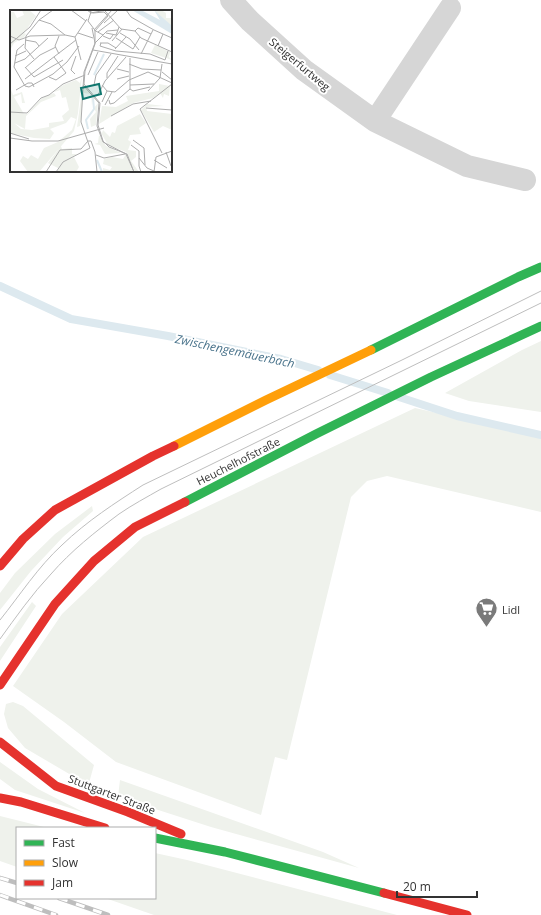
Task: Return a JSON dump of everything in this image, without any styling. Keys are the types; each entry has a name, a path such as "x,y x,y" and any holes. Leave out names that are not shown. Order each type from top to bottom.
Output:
{"main road":[{"path":"0,566 23,538 55,510 153,456 541,267"},
{"name":"Heuchelhofstraße","path":"0,685 55,604 94,561 135,527 431,377 541,326"},
{"name":"Stuttgarter Straße","path":"0,742 56,786 128,812 225,852"},
{"path":"0,789 21,802"},
{"path":"0,798 21,802 102,827"},
{"name":"Stuttgarter Straße","path":"156,838 225,852 467,915"}],"street":[{"name":"Steigerfurtweg","path":"231,0 250,21 304,70 375,121 467,166 525,180"},
{"path":"375,121 450,8"}],"shaded area":[{"path":"541,341 541,412 469,401 445,393 522,350"},
{"path":"415,408 541,437 541,512 387,476 367,481 351,497 287,760 275,757 261,815 116,762 64,722 13,686 62,614 143,537"},
{"path":"92,506 93,511 63,537 31,571 0,610 0,593 15,573 55,534"},
{"path":"32,602 36,606 0,661 0,647"},
{"path":"13,702 23,706 94,765 89,783 71,775 25,748 8,728 4,714 6,704"},
{"path":"0,762 38,789 85,813 15,790 0,779"},
{"path":"120,780 323,852 359,868 211,827 118,797"},
{"path":"0,816 44,827 16,827 16,867 0,861"},
{"path":"156,853 397,915 154,915 108,899 156,899"}],"waterway":[{"name":"Zwischengemäuerbach","path":"0,286 71,319 168,336 281,359 318,370"},
{"name":"Zwischengemäuerbach","path":"330,375 388,393"},
{"name":"Zwischengemäuerbach","path":"399,397 457,416 541,435"}],"tram line":[{"path":"0,620 37,572 62,545 91,520 143,485 541,291"},
{"path":"0,639 31,598 59,566 92,535 129,507 161,489 541,303"}],"railway":[{"path":"0,878 16,883"},
{"path":"0,895 56,915"},
{"path":"62,899 108,915"}],"traffic: fast":[{"path":"371,350 541,267"},
{"path":"185,502 316,434 431,377 541,326"},
{"path":"156,838 225,852 384,893"}],"traffic: slow":[{"path":"174,446 371,350"}],"traffic: jam":[{"path":"0,566 23,539 55,510 174,446"},
{"path":"0,685 55,604 94,561 135,527 185,502"},
{"path":"0,742 56,786 128,812 181,834"},
{"path":"0,798 21,802 102,827"},
{"path":"384,893 467,915"}],"place":[{"name":"Lidl","path":"486,628"}]}
